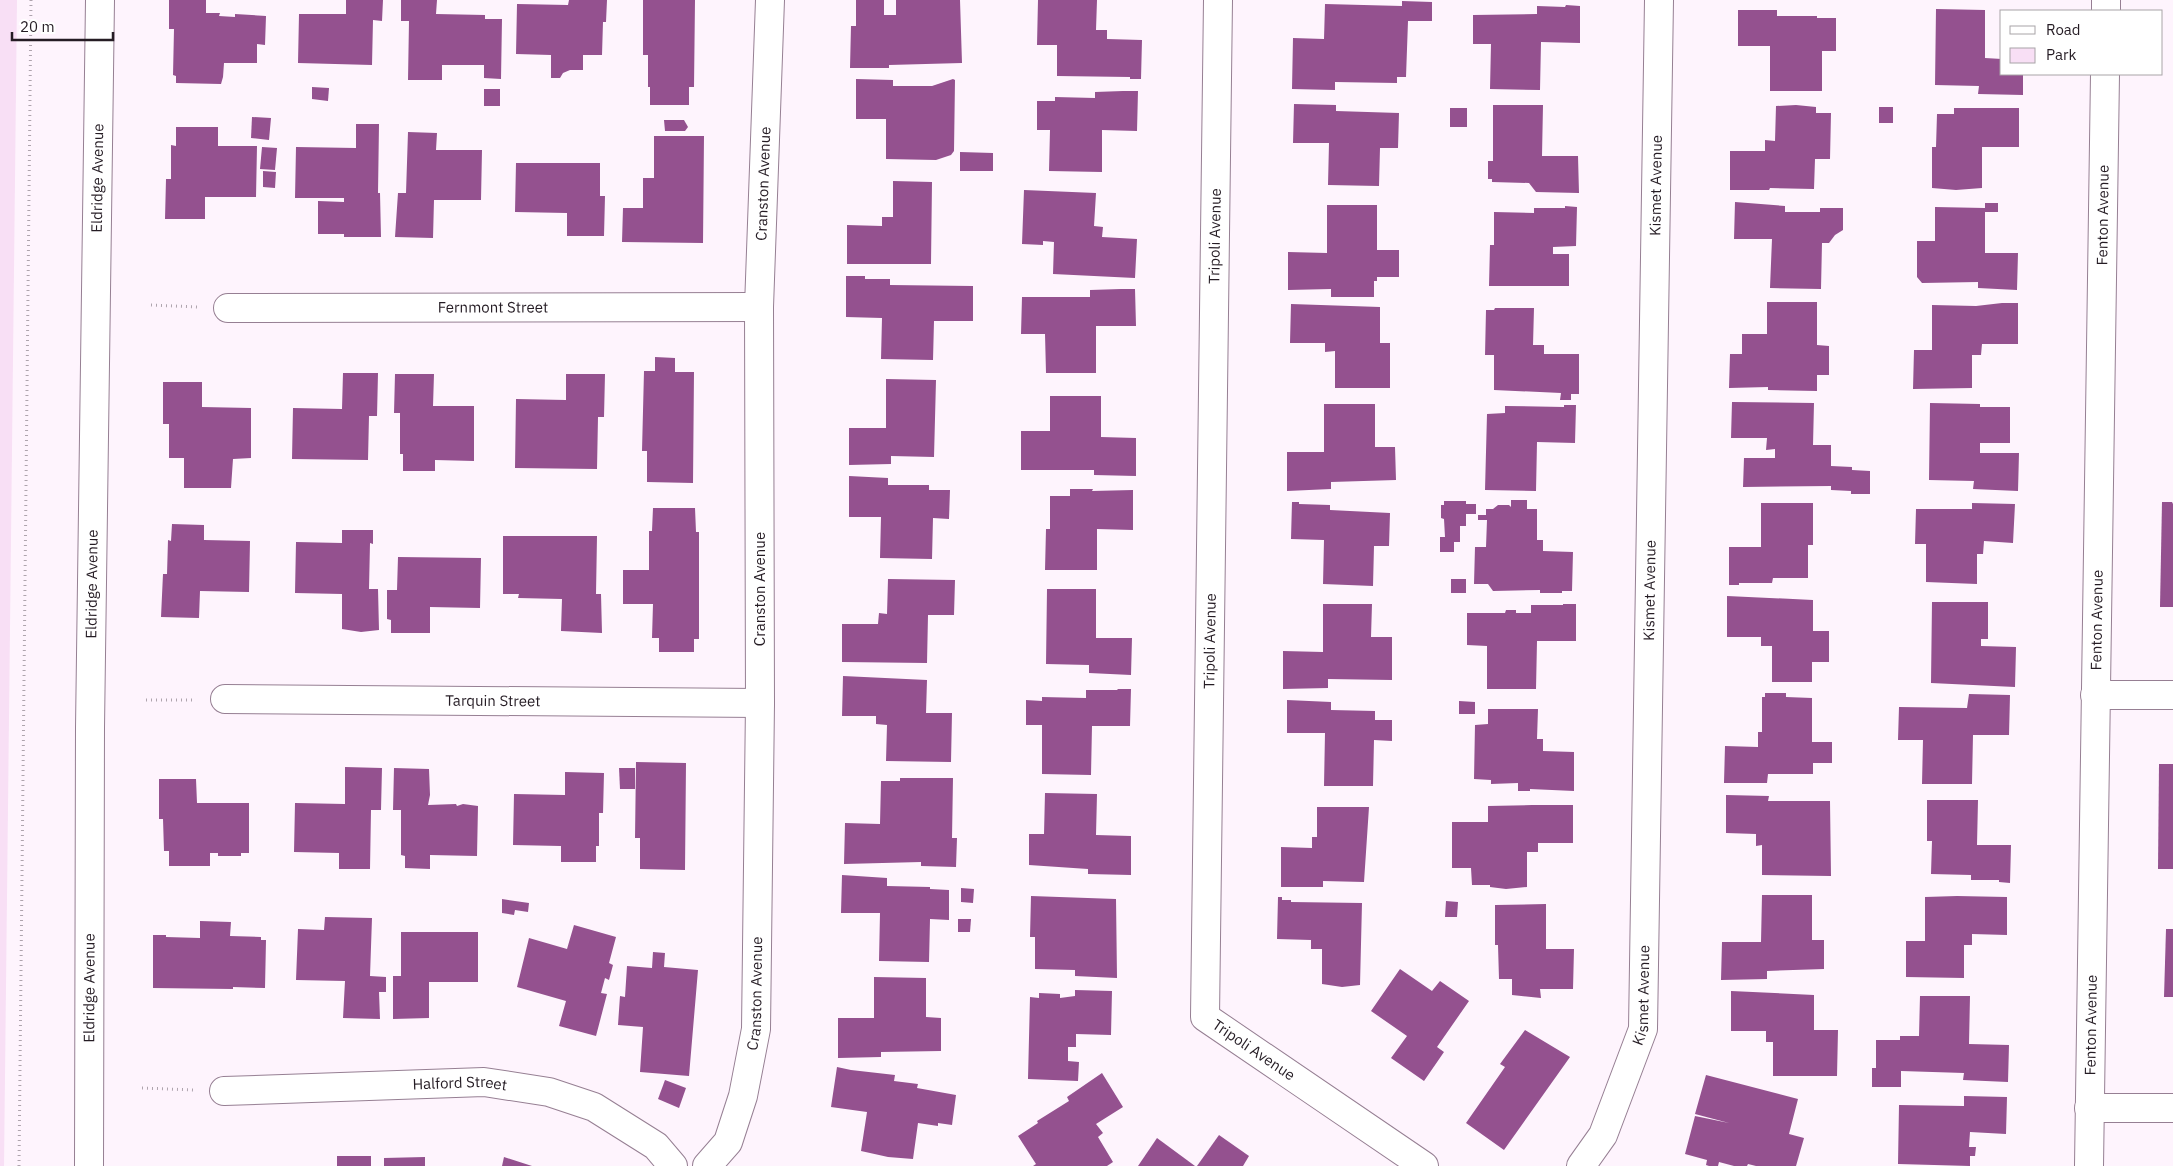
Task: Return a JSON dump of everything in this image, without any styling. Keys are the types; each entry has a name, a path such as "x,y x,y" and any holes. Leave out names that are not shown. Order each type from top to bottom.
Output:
{"street":[{"name":"Eldridge Avenue","path":"89,1166 90,728 100,0"},
{"name":"Cranston Avenue","path":"707,1166 728,1142 743,1096 756,1028 760,703 758,307 770,0"},
{"name":"Tripoli Avenue","path":"1218,0 1205,1017 1424,1166"},
{"name":"Kismet Avenue","path":"1581,1166 1603,1135 1644,1029 1659,0"},
{"name":"Fenton Avenue","path":"2089,1166 2105,75"},
{"name":"Fernmont Street","path":"228,308 758,307"},
{"path":"2095,695 2173,695"},
{"name":"Tarquin Street","path":"225,699 760,703"},
{"name":"Halford Street","path":"224,1091 484,1082 549,1092 594,1107 656,1146 673,1166"},
{"path":"2090,1108 2173,1108"}],"path":[{"path":"19,1166 31,0"},
{"path":"151,306 228,308"},
{"path":"146,700 225,699"},
{"path":"142,1088 224,1091"}],"green space":[{"path":"0,0 17,0 4,1166 0,1166"}],"building":[{"path":"169,0 206,0 206,13 220,13 219,16 235,17 235,14 266,16 265,45 257,44 257,63 224,63 221,84 176,83 176,76 173,75 174,29 169,29"},
{"path":"346,0 383,0 382,21 373,20 372,65 298,63 299,14 346,14"},
{"path":"401,0 437,0 436,14 485,15 485,19 502,19 501,79 484,78 484,65 442,65 442,80 408,80 409,21 401,21"},
{"path":"569,0 607,0 606,22 603,22 602,55 583,55 583,70 570,70 563,73 560,78 551,78 551,55 516,54 517,4 568,5"},
{"path":"643,0 695,0 694,87 689,87 689,105 650,105 648,55 643,55"},
{"path":"856,0 884,0 884,15 896,15 896,0 960,0 962,63 889,65 889,68 850,68 851,26 856,26"},
{"path":"1038,0 1097,0 1096,30 1107,30 1107,39 1142,40 1141,79 1130,79 1130,77 1057,76 1057,45 1037,45"},
{"path":"1402,1 1432,2 1432,21 1408,21 1406,77 1397,77 1397,83 1335,82 1335,90 1292,89 1293,38 1324,39 1325,4 1402,6"},
{"path":"1566,5 1580,6 1580,43 1541,42 1540,90 1490,89 1491,44 1473,44 1473,15 1537,14 1537,6 1565,7"},
{"path":"1936,9 1985,10 1985,58 2000,59 2000,75 2023,75 2023,95 1978,94 1979,86 1935,85"},
{"path":"1738,10 1777,10 1777,16 1836,18 1836,51 1822,51 1822,91 1770,91 1770,46 1738,46"},
{"path":"856,79 893,80 893,86 932,86 955,80 954,151 951,155 936,160 886,159 886,119 856,119"},
{"path":"312,87 329,88 328,101 312,99"},
{"path":"484,89 500,89 500,106 484,106"},
{"path":"1138,91 1137,131 1102,130 1102,172 1049,171 1050,130 1037,130 1037,101 1055,101 1055,97 1095,98 1095,92"},
{"path":"1294,104 1336,105 1336,111 1399,113 1398,148 1380,148 1379,186 1328,185 1329,143 1293,143"},
{"path":"1493,105 1543,105 1542,156 1578,156 1579,193 1536,192 1529,183 1492,182 1492,179 1488,179 1488,161 1493,161"},
{"path":"1776,106 1816,107 1816,113 1831,113 1830,159 1815,159 1814,189 1770,188 1769,190 1730,190 1730,151 1765,151 1765,140 1775,141"},
{"path":"1879,107 1893,107 1893,123 1879,123"},
{"path":"1450,108 1467,108 1467,127 1450,127"},
{"path":"1954,108 2019,108 2019,147 1982,147 1982,188 1956,190 1932,188 1932,147 1936,147 1937,114 1954,114"},
{"path":"252,117 271,118 269,140 251,138"},
{"path":"664,120 684,120 688,127 685,131 665,131"},
{"path":"356,124 379,124 378,193 380,193 381,237 344,237 344,234 318,234 318,201 344,202 344,198 295,198 296,147 356,148"},
{"path":"176,127 218,127 218,146 257,146 256,197 205,197 205,219 165,219 166,179 171,179 171,145 176,146"},
{"path":"408,132 437,133 436,150 482,150 481,200 434,200 433,238 395,237 398,193 406,193"},
{"path":"654,136 704,136 703,243 622,242 623,208 643,208 643,178 654,178"},
{"path":"262,147 277,148 275,170 260,169"},
{"path":"960,152 993,153 993,171 960,171"},
{"path":"516,163 600,163 600,196 605,196 604,236 567,236 567,213 515,212"},
{"path":"263,171 276,172 275,188 263,187"},
{"path":"893,181 932,182 931,264 847,264 847,225 882,226 882,217 893,217"},
{"path":"1024,190 1096,193 1094,226 1103,227 1102,237 1137,239 1135,278 1053,274 1054,242 1043,241 1043,245 1022,244"},
{"path":"1735,202 1785,206 1785,212 1820,212 1820,208 1843,208 1843,230 1835,235 1829,243 1822,243 1821,289 1770,288 1772,239 1734,239"},
{"path":"1985,203 1998,203 1998,212 1985,212 1985,253 2018,253 2017,290 1978,288 1978,282 1922,283 1917,277 1917,241 1935,241 1935,207 1985,208"},
{"path":"1327,205 1377,205 1377,250 1399,250 1399,277 1377,277 1377,281 1374,281 1374,297 1331,297 1331,289 1288,290 1288,252 1327,253"},
{"path":"1565,206 1577,207 1576,246 1553,247 1553,254 1569,254 1569,286 1489,286 1490,245 1494,245 1494,212 1534,213 1534,208 1565,208"},
{"path":"846,276 865,276 865,279 890,279 890,285 973,286 973,321 934,321 933,360 881,359 882,318 846,317"},
{"path":"1135,289 1136,326 1096,326 1096,373 1046,373 1045,334 1021,334 1022,297 1090,297 1090,290"},
{"path":"1767,302 1817,302 1817,345 1829,346 1829,375 1817,375 1817,391 1768,390 1768,387 1729,388 1730,354 1742,354 1742,334 1767,334"},
{"path":"2018,303 2018,344 1982,344 1981,355 1972,355 1972,388 1913,389 1914,350 1932,350 1932,305 1976,306"},
{"path":"1291,304 1380,307 1380,343 1390,343 1390,388 1335,388 1335,351 1325,352 1325,343 1290,343"},
{"path":"1495,308 1534,308 1533,345 1544,345 1544,354 1579,354 1579,394 1571,394 1571,400 1560,400 1561,393 1494,390 1494,355 1485,355 1486,310 1494,310"},
{"path":"655,357 675,358 675,372 694,372 693,483 647,482 647,451 642,451 644,371 655,371"},
{"path":"343,373 378,373 377,416 369,416 368,460 292,459 293,408 342,409"},
{"path":"395,374 434,374 433,406 474,406 474,461 435,460 435,471 403,471 403,454 400,454 400,413 394,413"},
{"path":"566,374 605,374 604,417 598,417 597,469 515,468 516,399 566,400"},
{"path":"886,379 936,380 934,457 891,456 891,464 849,465 849,428 886,428"},
{"path":"163,382 202,382 202,407 251,408 251,458 233,459 231,488 184,488 184,458 169,458 169,424 163,424"},
{"path":"1050,396 1101,396 1101,437 1136,438 1136,476 1094,475 1094,470 1021,470 1021,431 1050,431"},
{"path":"1732,402 1814,403 1813,445 1831,445 1831,466 1852,467 1852,470 1870,471 1870,494 1851,494 1851,491 1831,490 1831,486 1743,487 1744,458 1775,458 1775,449 1766,450 1767,438 1731,438"},
{"path":"1930,403 2010,407 2010,443 1980,443 1980,453 2019,453 2018,491 1973,489 1974,481 1929,480"},
{"path":"1324,404 1375,404 1375,447 1395,447 1396,480 1331,482 1331,489 1287,491 1287,452 1324,452"},
{"path":"1564,405 1576,405 1575,443 1537,442 1536,491 1485,490 1487,414 1505,413 1505,406 1564,407"},
{"path":"849,476 888,478 888,485 929,485 929,490 950,490 949,519 933,518 932,559 880,558 881,517 849,517"},
{"path":"1070,489 1093,489 1092,491 1133,490 1133,530 1097,529 1097,570 1045,570 1046,529 1050,529 1050,496 1070,496"},
{"path":"1511,500 1527,500 1527,509 1537,509 1537,540 1543,540 1543,551 1573,552 1572,591 1540,593 1540,590 1493,591 1488,584 1474,584 1475,547 1486,547 1487,520 1478,520 1478,515 1486,515 1486,509 1493,509 1498,505 1509,505 1511,507"},
{"path":"1444,501 1466,501 1466,504 1476,504 1476,514 1466,514 1466,526 1460,526 1460,542 1454,542 1454,552 1440,552 1440,537 1445,537 1444,519 1441,518 1441,505 1444,505"},
{"path":"1292,502 1330,505 1330,510 1390,513 1389,546 1374,546 1373,586 1323,584 1324,540 1291,539"},
{"path":"2162,502 2172,502 2173,504 2173,607 2160,607"},
{"path":"1761,503 1813,503 1813,545 1808,545 1808,578 1773,578 1772,583 1739,583 1739,585 1729,585 1729,547 1761,547"},
{"path":"1972,503 2015,504 2013,543 1984,541 1983,554 1977,554 1977,584 1926,582 1926,544 1915,544 1916,509 1972,509"},
{"path":"653,508 695,508 696,532 699,532 699,639 694,639 694,652 659,652 659,638 652,638 653,604 623,604 623,570 649,570 649,531 652,531"},
{"path":"172,524 204,525 204,540 250,541 249,592 200,591 199,618 161,617 163,574 167,574 168,540 171,541"},
{"path":"342,530 373,530 373,544 370,543 369,589 378,589 379,630 361,632 342,629 342,594 295,593 296,542 342,543"},
{"path":"503,536 597,536 596,594 601,594 602,633 561,631 562,599 518,598 519,594 503,594"},
{"path":"398,557 481,558 480,608 430,607 430,633 391,633 391,620 387,619 387,590 397,590"},
{"path":"888,579 955,580 954,615 928,615 927,663 842,662 842,624 878,624 879,613 887,614"},
{"path":"1451,579 1466,579 1466,593 1451,593"},
{"path":"1047,589 1096,589 1096,638 1132,638 1131,675 1089,673 1089,665 1046,664"},
{"path":"1727,596 1813,600 1813,631 1829,631 1829,662 1812,662 1812,682 1772,682 1772,646 1761,646 1761,637 1727,637"},
{"path":"1932,602 1988,602 1988,639 1981,639 1981,646 2016,647 2015,687 1931,683"},
{"path":"1323,604 1372,604 1371,637 1392,637 1392,680 1328,679 1328,688 1283,689 1283,651 1323,652"},
{"path":"1576,604 1576,641 1537,641 1536,689 1487,689 1487,646 1467,645 1467,613 1505,613 1506,610 1516,610 1516,613 1531,613 1531,605"},
{"path":"843,676 927,680 926,713 952,713 951,762 886,761 887,725 876,724 876,716 842,716"},
{"path":"1131,689 1130,726 1092,726 1091,775 1042,774 1042,725 1026,725 1026,700 1042,701 1042,697 1086,698 1086,690"},
{"path":"1765,693 1786,693 1786,697 1812,698 1812,742 1832,742 1832,763 1813,763 1813,774 1768,774 1767,783 1724,783 1725,746 1758,747 1758,732 1762,732 1762,697 1765,697"},
{"path":"1969,694 2010,695 2009,735 1973,735 1972,784 1922,784 1923,740 1898,740 1899,707 1967,708"},
{"path":"1287,700 1331,702 1331,710 1375,711 1375,720 1392,720 1392,741 1374,740 1373,786 1324,786 1325,733 1287,733"},
{"path":"1459,701 1475,702 1475,714 1459,714"},
{"path":"1488,709 1538,709 1537,739 1543,739 1543,751 1574,752 1574,791 1530,789 1530,791 1518,791 1518,783 1491,784 1491,780 1474,779 1475,725 1488,724"},
{"path":"636,762 686,763 685,870 640,869 640,838 635,838"},
{"path":"2159,764 2173,764 2173,869 2158,869"},
{"path":"345,767 382,768 381,810 371,810 370,869 339,869 339,853 294,852 295,803 345,804"},
{"path":"394,768 429,769 430,795 428,805 456,804 457,806 463,804 478,806 477,856 430,855 430,869 405,868 405,856 401,855 401,810 393,810"},
{"path":"619,768 635,768 635,789 620,789"},
{"path":"565,772 604,773 603,813 599,813 599,846 596,846 596,862 561,862 561,846 513,845 514,794 565,795"},
{"path":"900,778 953,778 952,838 957,838 956,867 921,866 921,862 844,864 845,823 880,824 881,781 900,781"},
{"path":"159,779 196,779 197,803 249,803 249,853 241,853 241,856 218,856 218,853 210,853 210,866 169,866 169,851 164,851 163,819 159,819"},
{"path":"1045,793 1097,794 1096,835 1131,836 1131,875 1088,874 1088,869 1029,865 1029,834 1044,834"},
{"path":"1726,795 1769,796 1768,801 1830,801 1831,876 1762,875 1762,845 1756,846 1756,834 1726,833"},
{"path":"1927,800 1978,800 1977,845 2011,845 2010,883 1999,882 1999,880 1971,880 1971,875 1931,874 1932,841 1927,841"},
{"path":"1573,805 1573,843 1538,843 1538,852 1527,852 1527,887 1506,889 1490,887 1490,885 1472,885 1471,868 1452,868 1452,822 1488,822 1488,806"},
{"path":"1317,807 1369,807 1364,882 1323,881 1323,887 1281,887 1281,847 1312,848 1312,837 1317,837"},
{"path":"842,875 887,878 887,886 930,887 930,889 949,890 949,920 930,919 929,962 879,961 880,913 841,913"},
{"path":"961,888 974,889 973,903 961,902"},
{"path":"1762,895 1812,895 1812,940 1824,940 1824,969 1767,971 1767,979 1721,980 1722,942 1761,942"},
{"path":"1031,896 1116,899 1117,978 1075,976 1075,970 1035,969 1035,937 1030,937"},
{"path":"1278,897 1282,897 1282,900 1291,900 1291,902 1362,903 1360,985 1342,987 1322,984 1322,949 1311,949 1311,940 1277,939"},
{"path":"1925,897 2007,897 2007,935 1972,934 1972,945 1964,945 1964,978 1906,977 1906,941 1925,941"},
{"path":"502,899 529,903 528,912 515,910 514,915 502,913"},
{"path":"1446,901 1458,902 1457,917 1445,917"},
{"path":"1546,904 1546,949 1574,949 1573,989 1540,989 1541,998 1512,995 1512,979 1499,979 1498,945 1495,945 1495,905"},
{"path":"325,917 372,918 370,976 386,977 386,992 379,992 380,1019 343,1018 345,981 296,980 298,929 324,930"},
{"path":"958,919 971,919 970,932 958,932"},
{"path":"200,921 231,922 230,936 261,937 261,940 266,940 265,988 153,988 153,935 200,938"},
{"path":"574,925 616,937 609,963 613,965 609,980 605,978 601,993 607,994 596,1036 559,1026 566,1001 517,987 529,938 567,949"},
{"path":"2166,929 2173,929 2173,997 2164,997"},
{"path":"401,932 478,932 478,982 429,982 429,1018 393,1019 393,976 401,976"},
{"path":"653,952 665,953 664,967 698,970 689,1076 640,1072 643,1027 618,1025 620,996 625,997 627,966 652,968"},
{"path":"1400,969 1432,991 1440,981 1469,1001 1437,1047 1444,1052 1424,1081 1391,1058 1407,1036 1371,1011"},
{"path":"874,977 926,978 926,1017 941,1018 941,1051 881,1052 881,1057 838,1058 838,1018 874,1018"},
{"path":"1075,990 1112,991 1111,1035 1076,1034 1076,1047 1068,1047 1068,1061 1079,1062 1078,1081 1028,1079 1030,997 1039,998 1039,993 1060,994 1060,998 1075,996"},
{"path":"1731,991 1814,995 1814,1030 1838,1030 1837,1076 1773,1076 1773,1042 1766,1042 1766,1031 1731,1031"},
{"path":"1920,996 1970,996 1969,1044 2009,1045 2008,1082 1963,1080 1964,1073 1901,1071 1901,1087 1872,1087 1872,1068 1876,1068 1876,1040 1900,1040 1900,1036 1919,1036"},
{"path":"1525,1030 1570,1057 1504,1150 1466,1123 1505,1067 1500,1064"},
{"path":"837,1067 895,1075 894,1081 918,1084 917,1088 956,1095 952,1125 938,1123 938,1126 918,1123 913,1159 888,1157 861,1151 867,1112 831,1107"},
{"path":"1102,1073 1123,1107 1096,1124 1103,1133 1098,1137 1113,1162 1107,1166 1033,1166 1036,1164 1018,1136 1038,1123 1037,1121 1069,1101 1067,1097"},
{"path":"1706,1075 1798,1099 1789,1134 1804,1138 1796,1166 1756,1166 1748,1164 1747,1166 1734,1166 1719,1162 1718,1166 1709,1166 1706,1165 1707,1160 1685,1154 1695,1116 1729,1123 1695,1114"},
{"path":"665,1080 686,1088 679,1108 658,1099"},
{"path":"1964,1096 2007,1097 2006,1134 1970,1132 1969,1147 1976,1147 1975,1156 1970,1156 1970,1166 1898,1164 1899,1105 1964,1106"},
{"path":"1219,1135 1249,1156 1243,1166 1197,1166"},
{"path":"1157,1138 1195,1166 1138,1166"},
{"path":"337,1156 371,1156 371,1166 337,1166"},
{"path":"425,1157 425,1166 384,1166 384,1158"},
{"path":"504,1157 532,1166 502,1166"}]}
